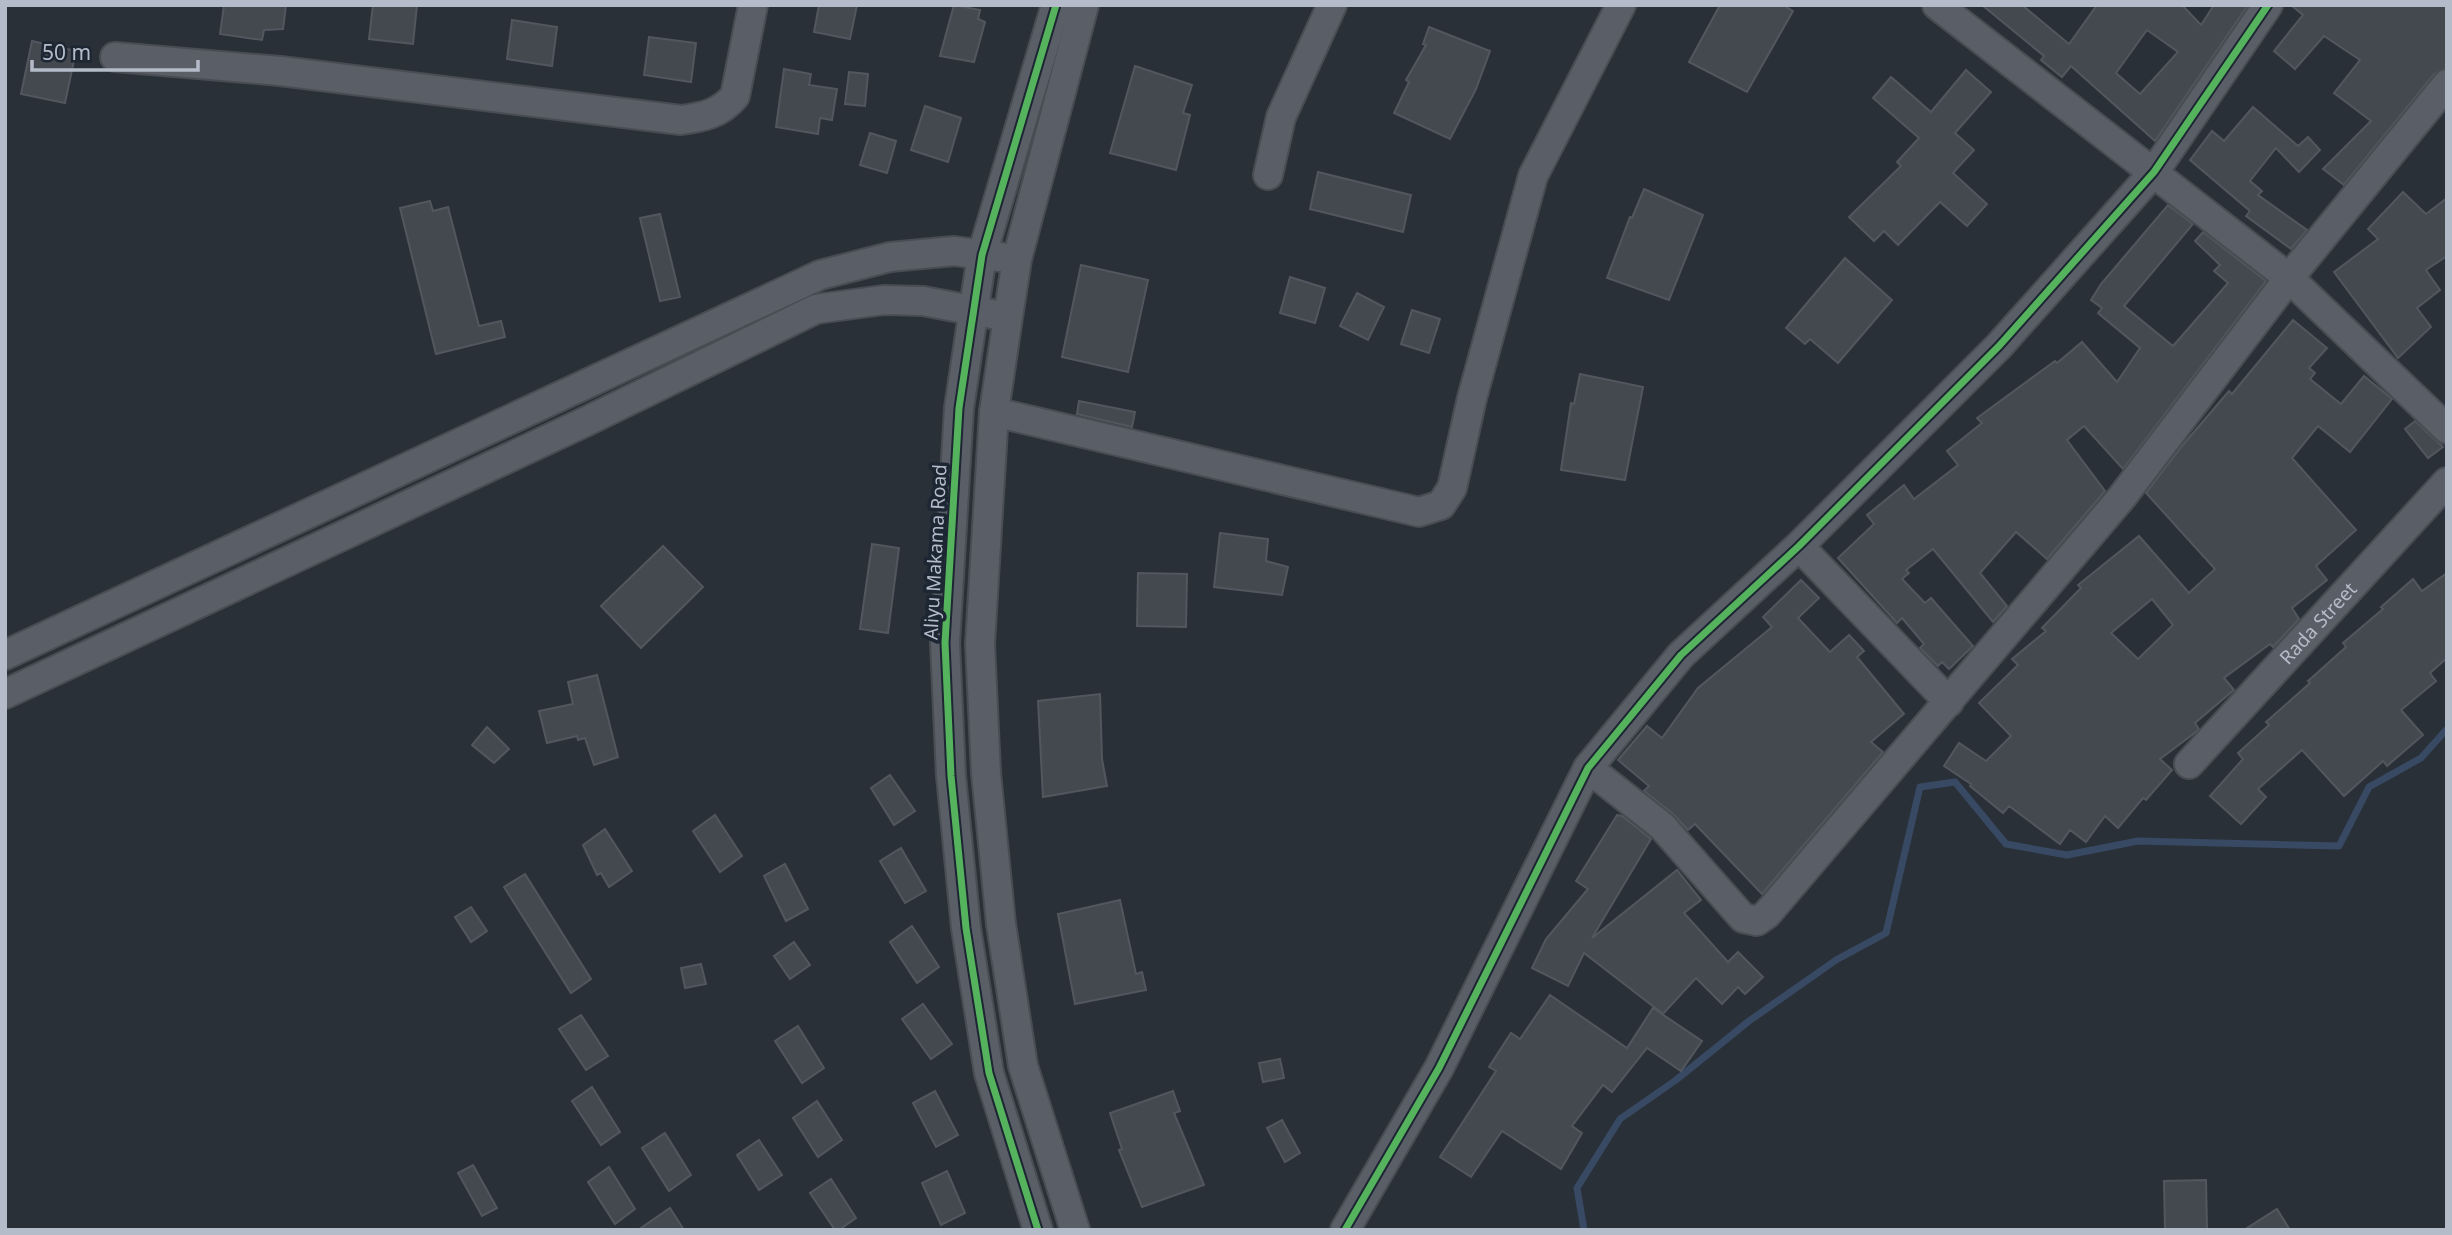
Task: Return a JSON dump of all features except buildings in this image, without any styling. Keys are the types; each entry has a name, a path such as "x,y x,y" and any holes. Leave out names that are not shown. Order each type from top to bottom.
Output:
{"street":[{"path":"115,57 280,71 681,120 706,117 726,107 735,96 753,5"},
{"name":"Aliyu Makama Road","path":"1038,1230 989,1073 966,928 951,776 945,643 959,408 982,255 1056,5"},
{"path":"1075,1230 1023,1066 999,911 986,773 980,644 994,412 1017,259 1084,5"},
{"path":"1268,175 1281,117 1332,5"},
{"path":"994,412 1419,512 1441,505 1452,488 1472,398 1533,176 1621,5"},
{"path":"1937,5 2289,278 2447,429"},
{"path":"1345,1230 1439,1068 1588,768 1681,654 1799,546 1999,346 2154,172 2269,5"},
{"path":"1588,768 1662,826 1742,918 1756,921 1767,914 2122,497 2289,278 2447,84"},
{"path":"5,655 820,275 890,257 954,251 1017,259"},
{"path":"5,694 574,427 816,309 884,300 923,301 1008,317"},
{"name":"Rada Street","path":"2189,764 2447,482"},
{"path":"1799,546 1949,702"}],"waterway":[{"path":"1584,1230 1577,1188 1620,1119 1676,1080 1749,1021 1836,960 1886,933 1920,787 1955,782 2006,844 2067,855 2138,841 2339,846 2369,787 2421,758 2447,729"}],"cycle path":[{"path":"1038,1230 989,1073 966,928 951,776 945,643 959,408 982,255 1056,5"},
{"path":"1345,1230 1439,1068 1588,768 1681,655 1799,546 1999,346 2154,172 2268,5"}]}
